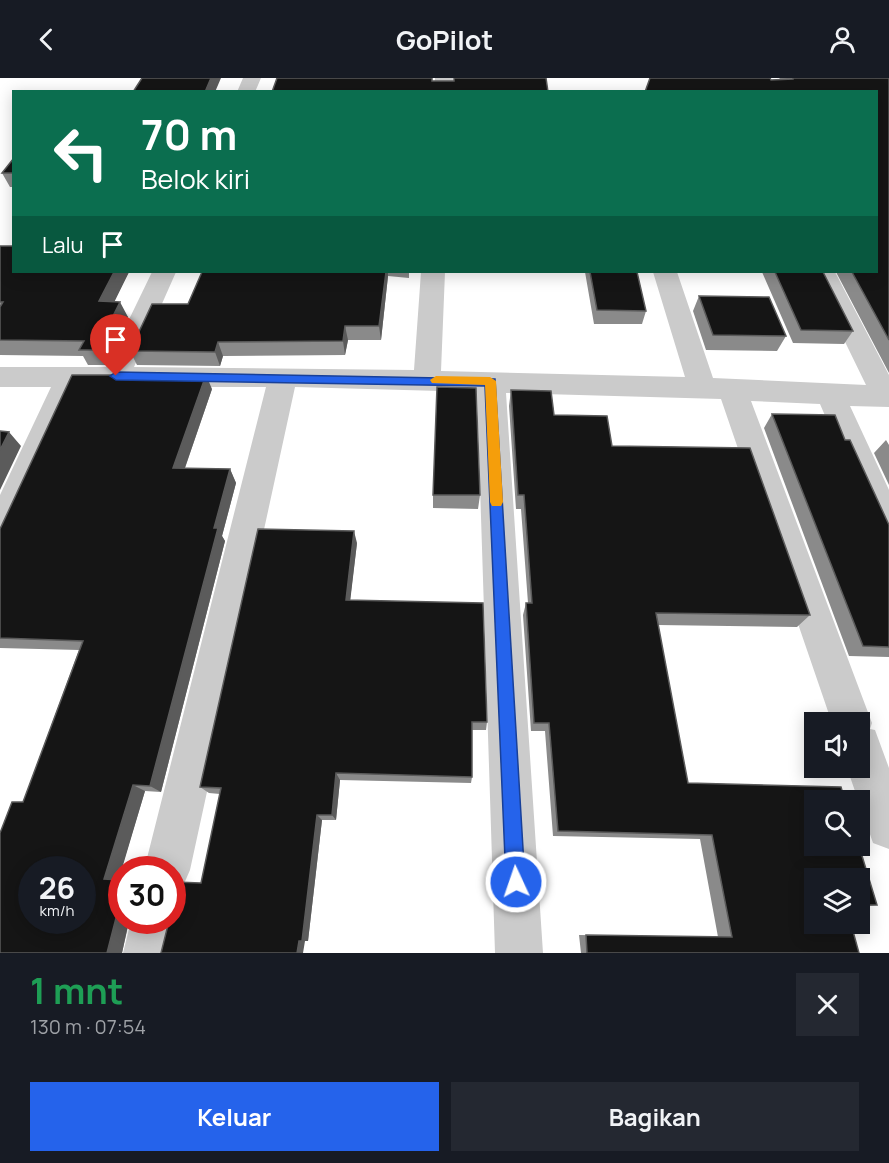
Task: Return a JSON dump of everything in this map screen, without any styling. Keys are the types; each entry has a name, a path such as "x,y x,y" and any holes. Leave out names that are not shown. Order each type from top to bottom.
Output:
{"street":[{"path":"116,376 164,273"},
{"path":"427,380 433,273"},
{"path":"665,273 718,390 848,712"},
{"path":"0,376 283,376 490,381 887,397 823,273"},
{"path":"170,856 283,376"},
{"path":"0,530 70,377"},
{"path":"490,381 519,953"},
{"path":"831,395 889,526"},
{"path":"870,773 889,827"},
{"path":"147,953 152,934"}],"building":[{"path":"142,78 211,78 206,90 134,90"},
{"path":"277,78 432,78 432,81 454,81 454,78 546,78 548,90 273,90"},
{"path":"650,78 770,78 771,80 889,78 889,340 853,273 878,273 878,90 646,90"},
{"path":"12,160 12,173 2,173"},
{"path":"0,246 12,246 12,273 113,273 99,301 120,302 96,350 79,350 84,341 0,340 0,307 3,302 0,302"},
{"path":"202,273 386,273 379,326 345,326 343,341 218,342 215,352 130,351 152,304 188,304"},
{"path":"590,273 637,273 646,311 597,310"},
{"path":"775,273 824,273 853,331 801,330"},
{"path":"699,296 769,297 786,336 713,335"},
{"path":"72,375 206,375 173,468 230,469 214,528 218,528 150,786 133,785 111,856 108,856 104,879 108,879 108,934 112,934 107,953 0,953 0,833 12,802 23,802 83,641 0,638 0,529"},
{"path":"437,387 476,388 480,495 433,495"},
{"path":"511,390 551,391 554,415 607,416 612,446 750,448 810,615 656,613 688,783 841,787 842,790 804,790 804,856 862,856 866,868 804,868 804,934 854,934 859,953 587,953 586,935 732,937 712,835 558,831 549,723 534,723 526,603 532,603 524,495 518,495"},
{"path":"772,414 835,415 845,440 850,440 889,525 889,647 863,646"},
{"path":"0,431 9,432 0,450"},
{"path":"258,529 354,531 346,600 483,603 487,722 472,722 472,777 336,773 332,815 317,815 302,941 299,941 297,953 161,953 166,934 186,934 186,882 201,883 221,788 200,787"},
{"path":"870,882 877,905 870,905"}],"slow traffic":[{"path":"436,380 490,381 497,502"}],"route":[{"path":"116,376 283,376 490,381 516,882"}]}
